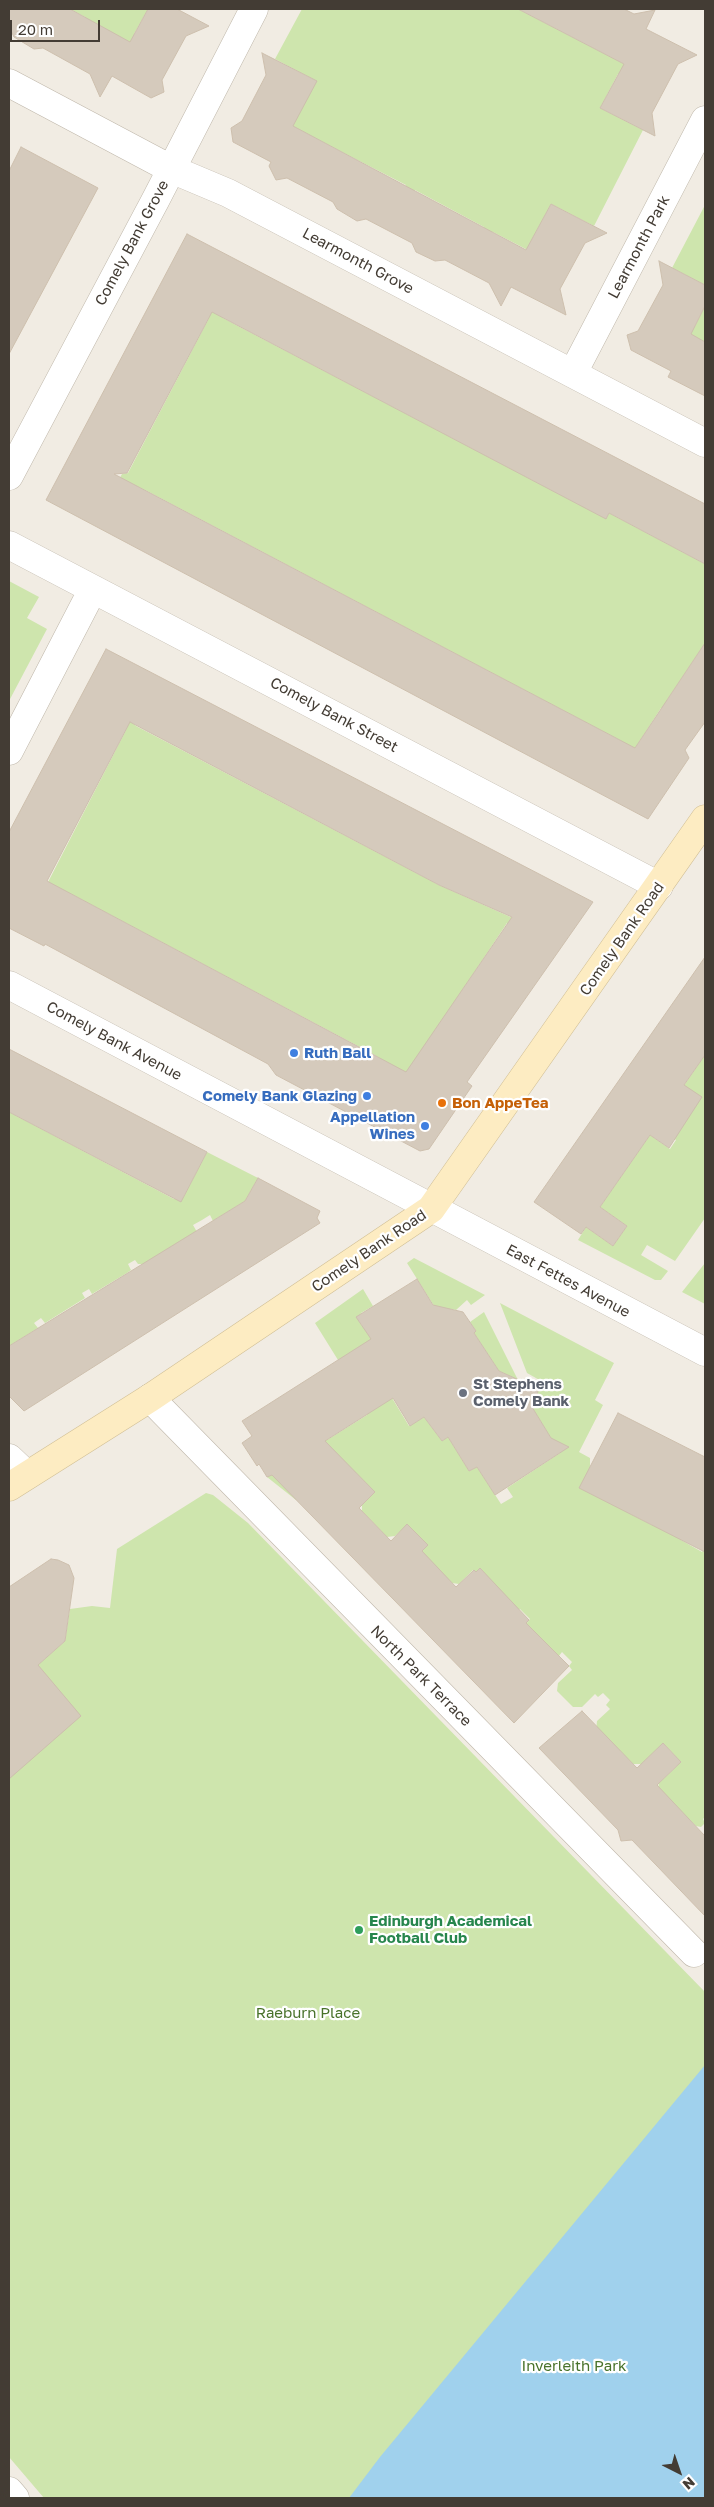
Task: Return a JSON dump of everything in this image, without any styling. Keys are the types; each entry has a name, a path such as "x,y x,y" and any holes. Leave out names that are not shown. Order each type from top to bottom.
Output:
{"main road":[{"name":"Comely Bank Road","path":"15,1473 150,1398 432,1209 705,819"}],"street":[{"name":"Comely Bank Grove","path":"9,476 254,9"},
{"name":"Learmonth Grove","path":"9,83 171,169 228,193 705,444"},
{"name":"Learmonth Park","path":"573,373 705,120"},
{"name":"Comely Bank Street","path":"9,545 658,886"},
{"path":"9,751 93,589"},
{"name":"Comely Bank Avenue","path":"9,985 432,1209"},
{"name":"East Fettes Avenue","path":"432,1209 705,1352"},
{"name":"North Park Terrace","path":"150,1398 694,1953"},
{"path":"9,2491 15,2498"}],"green space":[{"path":"70,9 148,9 134,34 153,44 148,52 76,35 85,17"},
{"path":"302,9 518,9 642,73 636,83 618,74 600,108 643,130 594,226 551,204 532,240 545,259 493,232 475,246 484,227 415,190 406,209 396,204 406,185 274,117 316,81 275,59"},
{"path":"705,205 705,285 672,268"},
{"path":"211,306 223,318 236,325 606,518 609,513 705,564 705,647 703,646 667,700 675,718 661,708 632,753 621,741 147,491 138,487 117,483 122,474 128,473 209,318 207,315"},
{"path":"705,306 705,342 699,339 689,357 678,317 695,326"},
{"path":"9,581 39,597 27,618 47,629 9,701"},
{"path":"128,718 136,726 439,885 515,919 511,925 507,923 406,1075 373,1054 71,894 44,890 126,730"},
{"path":"705,1055 705,1218 675,1261 647,1245 641,1255 668,1271 661,1280 655,1280 578,1240 586,1227 613,1246 627,1226 600,1207 650,1135 670,1149 676,1140 656,1126"},
{"path":"9,1112 174,1199 184,1196 207,1152 258,1178 245,1201 213,1221 210,1215 193,1225 197,1232 146,1264 138,1264 135,1260 128,1264 131,1270 127,1273 92,1294 89,1289 82,1293 85,1298 45,1323 41,1318 34,1323 38,1328 9,1346"},
{"path":"414,1258 485,1295 471,1305 467,1300 456,1310 452,1309 441,1317 407,1263"},
{"path":"705,1263 705,1304 682,1292"},
{"path":"363,1289 373,1306 361,1313 359,1321 362,1326 371,1329 383,1383 409,1426 424,1417 442,1441 448,1437 469,1471 477,1467 501,1504 513,1497 507,1488 560,1453 528,1401 536,1397 539,1389 543,1388 543,1382 527,1373 500,1303 614,1363 595,1400 603,1405 579,1452 590,1458 590,1467 631,1514 652,1525 692,1519 681,1540 702,1552 705,1547 705,1817 703,1819 705,1823 701,1827 696,1826 658,1789 659,1783 681,1762 663,1743 642,1764 633,1764 620,1751 580,1789 570,1780 607,1743 596,1731 597,1721 610,1709 606,1705 610,1700 603,1693 598,1697 595,1694 582,1707 573,1707 557,1691 558,1683 572,1670 569,1666 572,1662 562,1652 559,1656 526,1624 530,1619 520,1609 515,1613 480,1568 476,1572 473,1570 459,1584 452,1583 416,1558 428,1545 408,1525 395,1536 387,1537 362,1511 362,1505 375,1492 356,1473 324,1473 296,1500 267,1477 315,1448 307,1434 327,1440 367,1415 338,1360 315,1323"},
{"path":"484,1312 518,1380 499,1371 474,1333 476,1331 470,1322"},
{"name":"Raeburn Place","path":"206,1493 213,1495 248,1523 705,1992 705,2498 44,2498 9,2457 9,1690 65,1641 70,1609 92,1606 110,1608 117,1549"}],"water":[{"name":"Inverleith Park","path":"705,2065 705,2498 349,2498 380,2457"}],"building":[{"path":"9,9 70,9 130,42 148,9 177,9 209,26 186,36 162,80 164,92 151,98 112,76 100,97 90,74 43,48 34,49 14,37 9,27"},
{"path":"518,9 624,9 634,14 655,10 646,29 697,55 678,64 652,113 655,136 600,108 624,64"},
{"path":"262,53 317,81 293,126 526,250 551,204 607,233 585,243 560,289 566,315 511,287 501,306 489,283 445,260 435,261 416,252 412,243 366,219 357,221 337,209 333,202 287,178 276,180 269,166 271,162 233,142 231,128 242,121 266,75"},
{"path":"21,147 98,188 9,354 9,171"},
{"path":"187,234 705,504 705,564 609,513 606,519 212,312 127,473 114,474 635,748 705,643 705,722 685,750 689,758 648,819 46,500"},
{"path":"659,261 705,285 705,306 691,334 705,342 705,396 668,377 671,371 631,350 627,335 638,331 663,285"},
{"path":"106,649 593,902 467,1082 472,1086 429,1149 420,1151 276,1075 268,1064 45,944 44,946 9,928 9,832","holes":["130,722 439,885 512,917 406,1072 47,881"]},
{"path":"705,957 705,1055 684,1085 702,1097 669,1148 650,1135 600,1207 627,1226 613,1246 586,1227 581,1234 534,1202"},
{"path":"9,1049 207,1152 181,1202 9,1112"},
{"path":"258,1178 320,1211 317,1218 320,1223 24,1411 9,1396 9,1346 245,1201"},
{"path":"417,1279 433,1305 463,1312 476,1331 474,1333 499,1371 539,1389 532,1407 551,1438 569,1447 495,1495 477,1467 469,1471 448,1437 442,1441 424,1417 410,1426 393,1398 325,1441 375,1492 359,1508 391,1541 407,1524 428,1545 422,1551 456,1587 474,1570 476,1572 480,1568 529,1620 526,1623 569,1666 514,1723 272,1475 267,1477 259,1464 257,1466 242,1443 252,1436 242,1421 371,1339 356,1317"},
{"path":"618,1413 705,1457 705,1552 579,1488"},
{"path":"51,1559 69,1565 74,1578 65,1641 38,1665 81,1716 9,1779 9,1587"},
{"path":"582,1711 637,1768 663,1743 681,1762 657,1785 705,1836 705,1916 632,1840 621,1841 618,1830 539,1748"}],"place":[{"name":"Ruth Ball","path":"294,1053"},
{"name":"Comely Bank Glazing","path":"367,1096"},
{"name":"Bon AppeTea","path":"442,1103"},
{"name":"Appellation Wines","path":"425,1126"},
{"name":"St Stephens Comely Bank","path":"463,1393"},
{"name":"Edinburgh Academical Football Club","path":"359,1930"}]}
